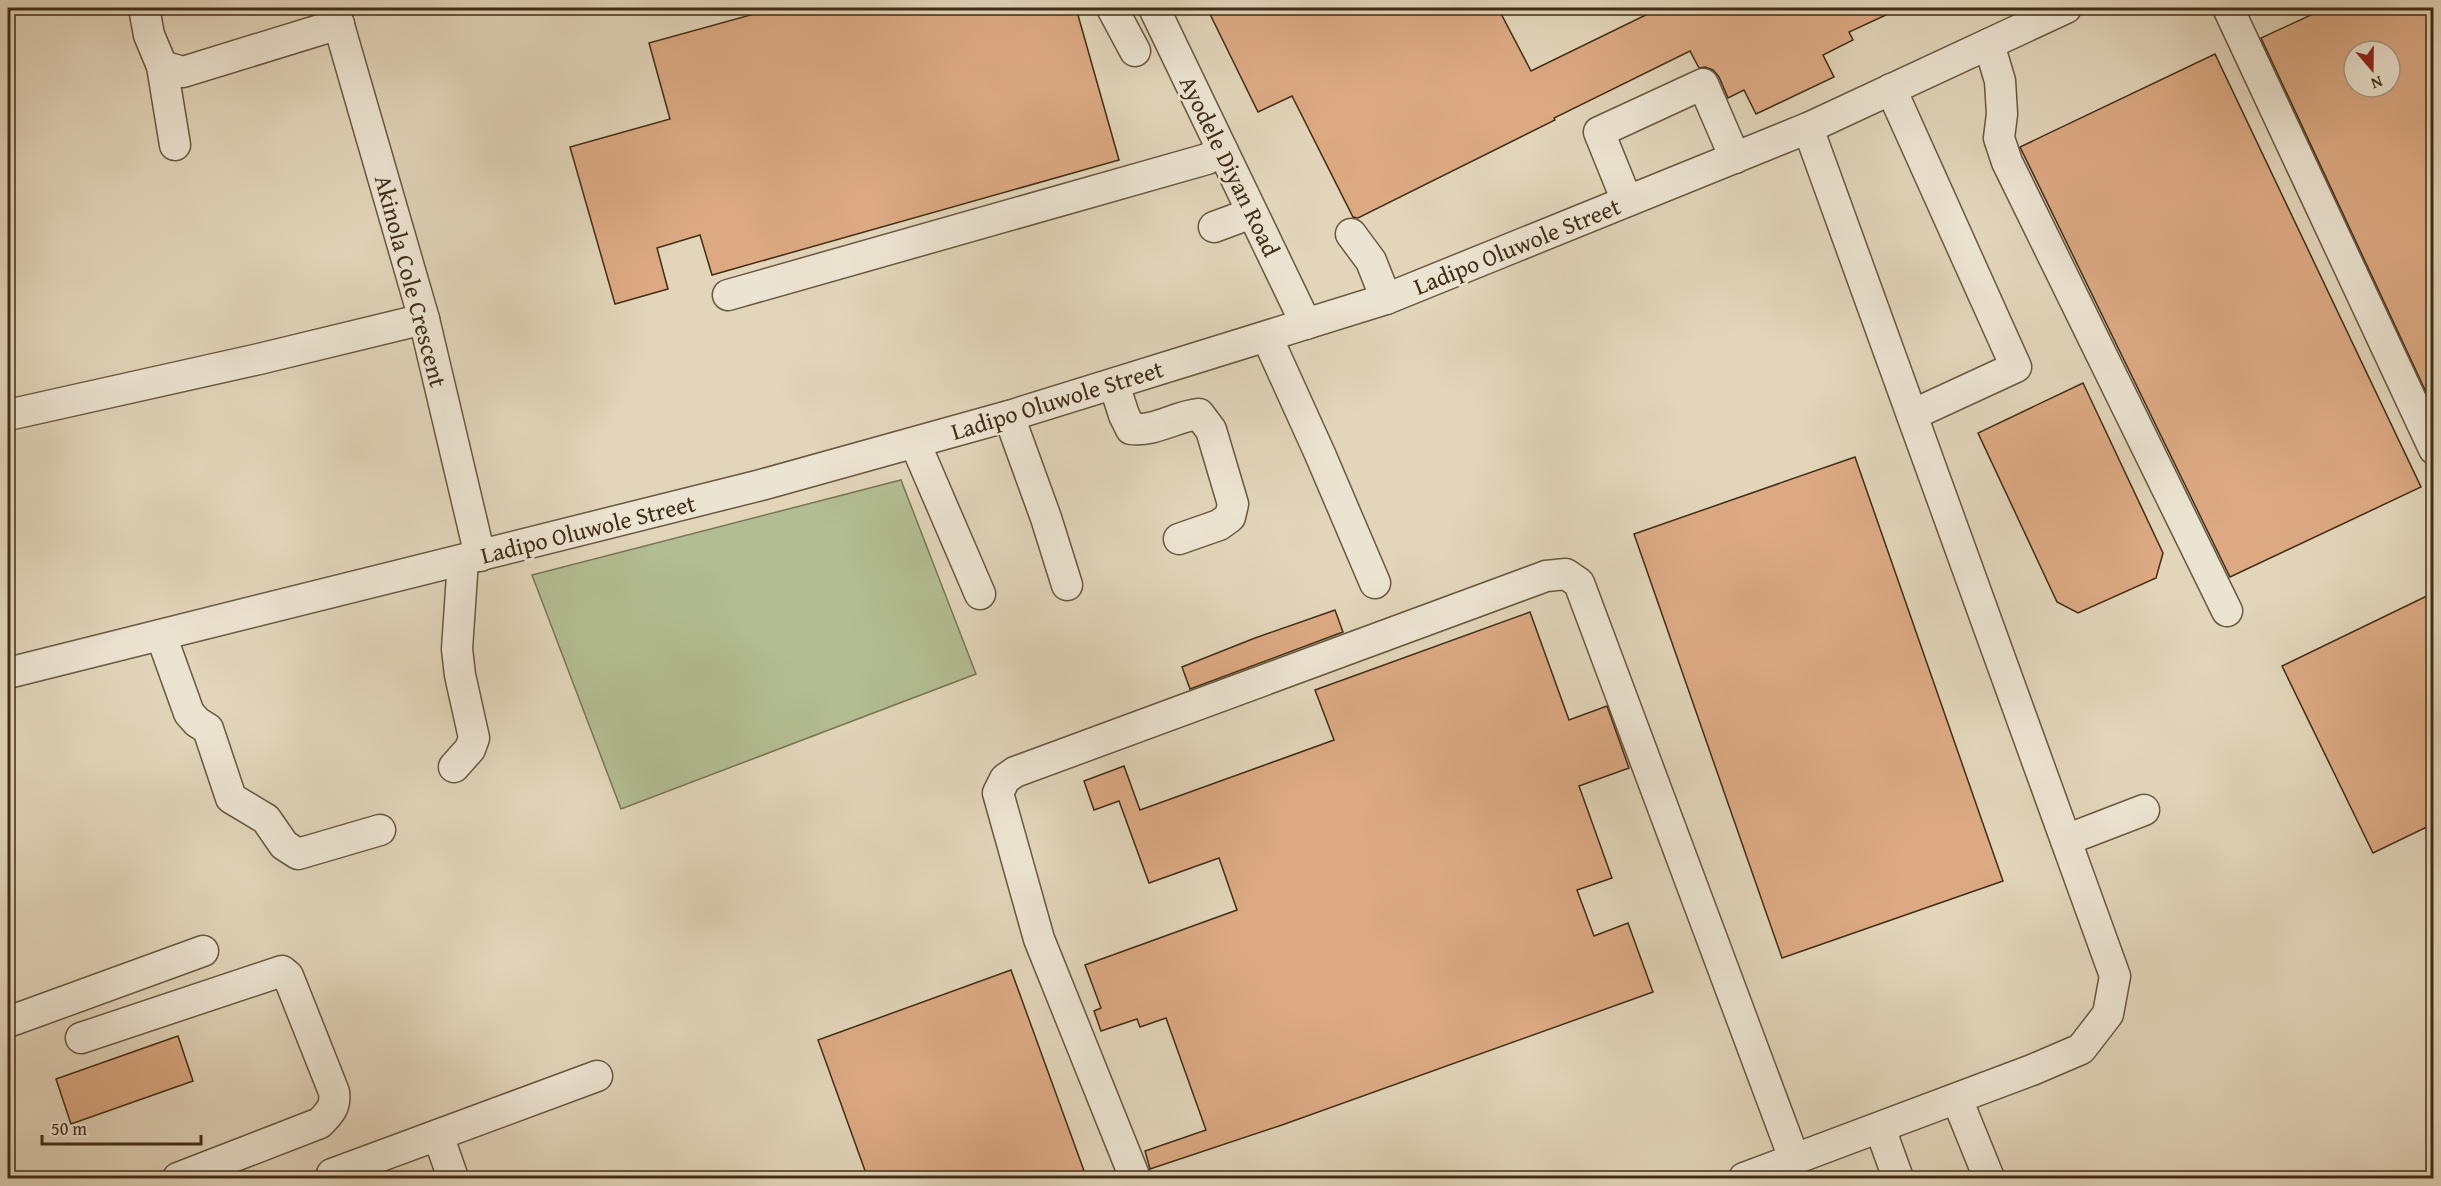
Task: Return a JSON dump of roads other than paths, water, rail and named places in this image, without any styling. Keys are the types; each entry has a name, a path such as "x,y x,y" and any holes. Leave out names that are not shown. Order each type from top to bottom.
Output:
{"street":[{"path":"144,8 149,35 162,66 175,145"},
{"path":"1112,8 1136,51"},
{"name":"Ayodele Diyan Road","path":"1154,8 1306,324"},
{"name":"Ladipo Oluwole Street","path":"8,673 761,486 1009,416 1386,299 1808,128 2066,8"},
{"path":"2228,8 2433,449"},
{"path":"162,66 183,72 336,16"},
{"name":"Akinola Cole Crescent","path":"336,16 424,319 472,558 457,649 460,675 474,738 470,749 454,767"},
{"path":"1989,44 2000,81 2002,114 1999,138 2007,162 2228,611"},
{"path":"1627,201 1599,132 1703,84 1735,158"},
{"path":"1891,89 2016,367 1912,415"},
{"path":"1744,1179 1957,1099 2081,1048 2108,1014 2115,976 1808,128"},
{"path":"728,295 1207,159 1222,150"},
{"path":"1214,227 1252,213"},
{"path":"1352,234 1371,261 1386,299"},
{"path":"8,415 424,319"},
{"path":"1267,337 1375,583"},
{"path":"1114,384 1131,429 1145,431 1184,416 1199,414 1211,430 1233,504 1230,517 1219,525 1179,539"},
{"path":"1009,416 1046,518 1067,585"},
{"path":"915,443 980,594"},
{"path":"1135,1179 1039,939 998,793 1005,779 1015,772 1546,576 1566,574 1579,583 1795,1161"},
{"path":"160,635 189,713 208,729 231,798 266,819 284,845 298,854 380,830"},
{"path":"2066,840 2144,810"},
{"path":"8,1022 203,951"},
{"path":"81,1038 282,971 288,976 334,1092 333,1110 320,1123 178,1179"},
{"path":"332,1174 597,1076"},
{"path":"1957,1099 1989,1179"},
{"path":"1880,1128 1898,1179"},
{"path":"438,1135 453,1179"}]}
